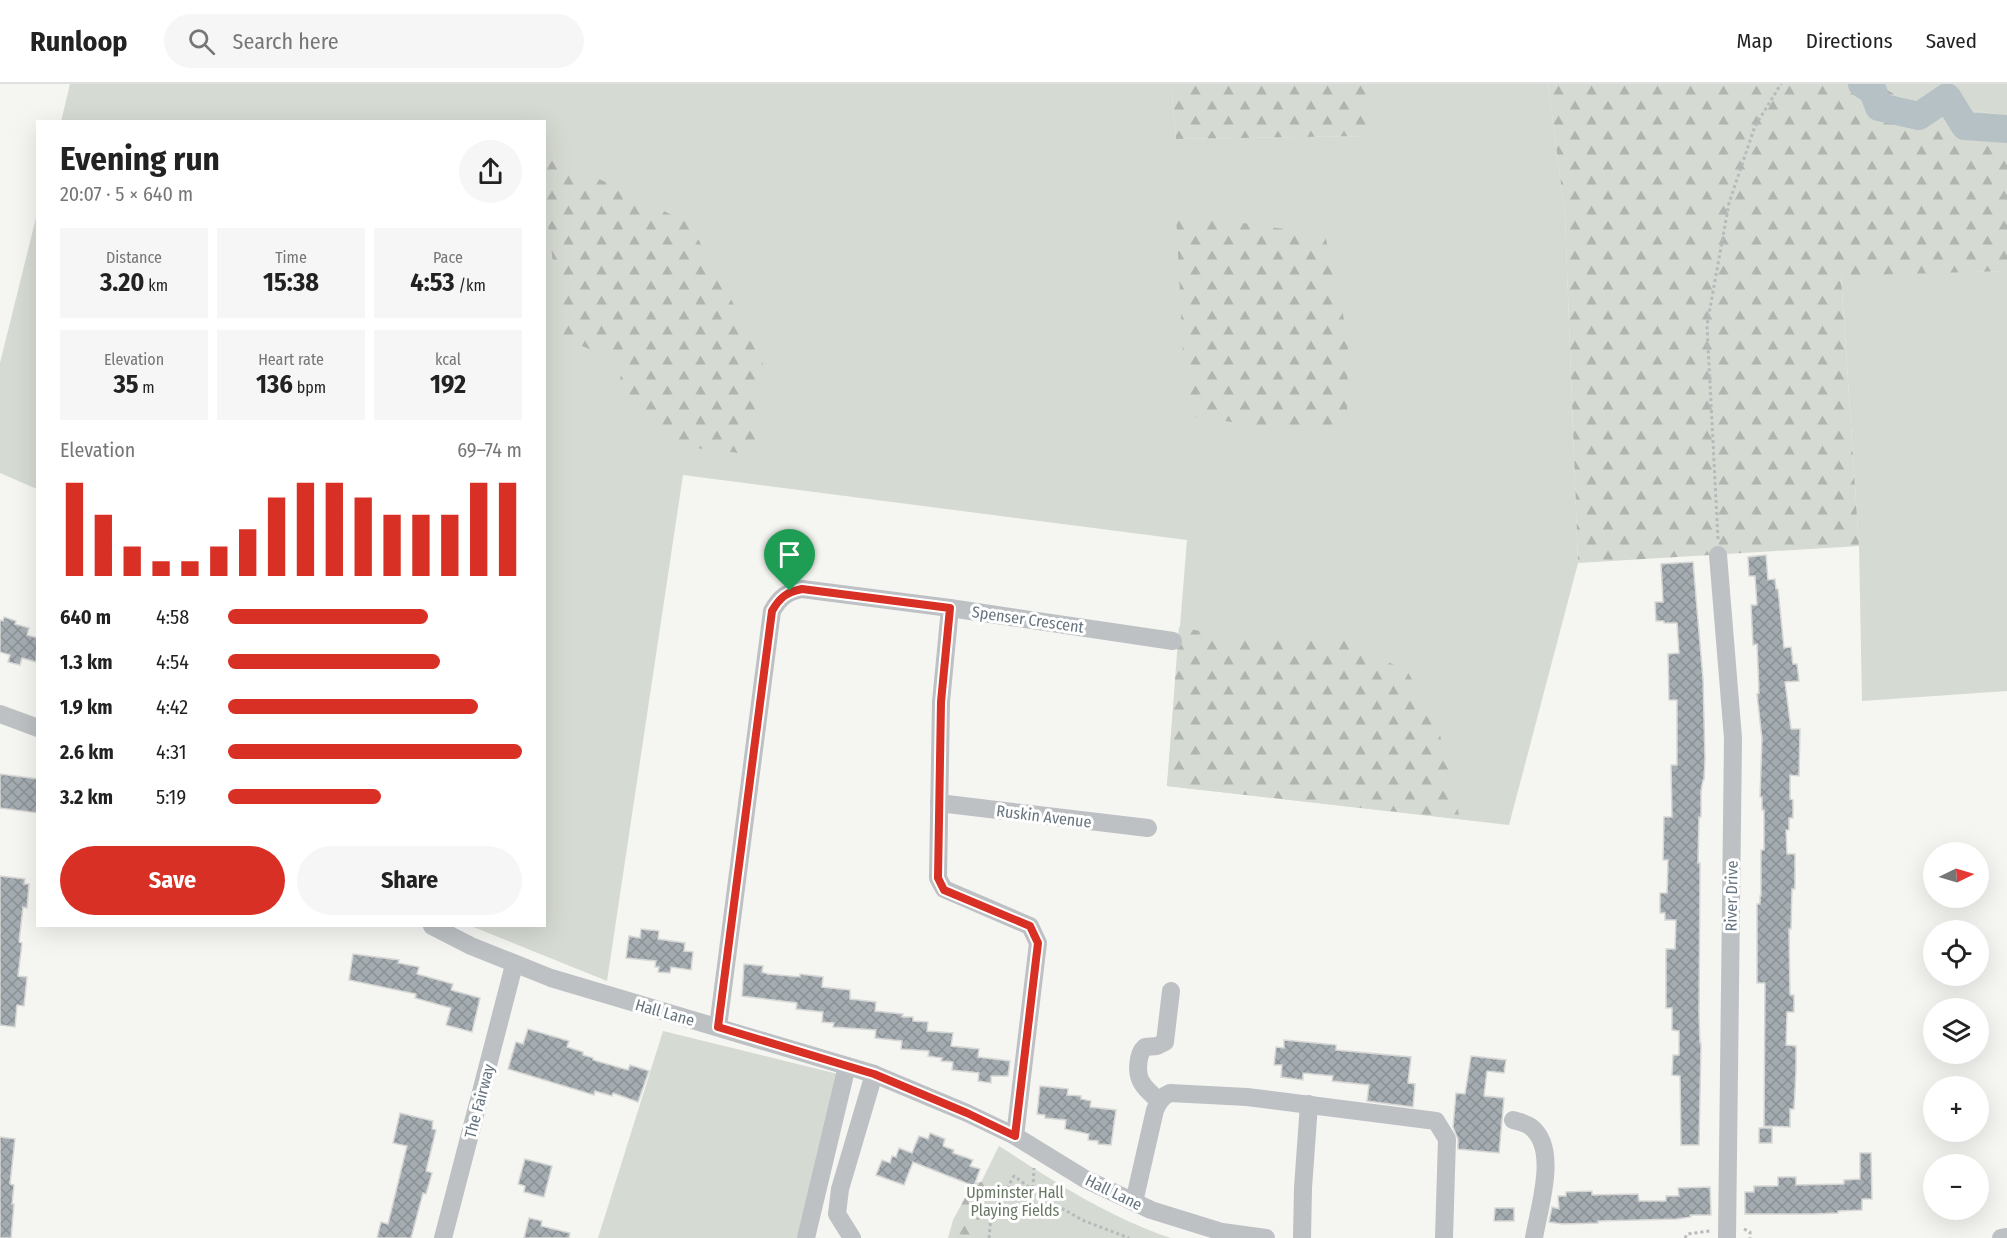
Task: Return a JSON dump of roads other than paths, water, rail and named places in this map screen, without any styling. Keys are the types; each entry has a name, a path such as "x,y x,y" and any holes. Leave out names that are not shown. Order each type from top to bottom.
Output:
{"street":[{"name":"River Drive","path":"1718,555 1733,738 1720,1234"},
{"name":"Spenser Crescent","path":"718,1027 772,611 780,598 790,591 802,589 1173,640"},
{"path":"950,608 941,702 938,878 944,890 1030,926 1038,943 1015,1136"},
{"path":"0,714 36,727"},
{"name":"Ruskin Avenue","path":"939,803 1149,828"},
{"name":"Hall Lane","path":"434,927 514,965 551,978 874,1074 1015,1136 1085,1179 1151,1210 1222,1232 1266,1238"},
{"name":"The Fairway","path":"443,1238 514,965"},
{"path":"1159,1101 1142,1084 1140,1056 1145,1047 1157,1046 1165,1042 1172,991"},
{"path":"806,1238 847,1066"},
{"path":"852,1238 837,1214 840,1189 874,1074"},
{"path":"1134,1202 1155,1110 1159,1101 1170,1093 1247,1097 1309,1104 1436,1121 1448,1139 1444,1238"},
{"path":"1302,1238 1309,1104"},
{"path":"1513,1120 1527,1124 1534,1130 1546,1153 1546,1169 1534,1238"},
{"path":"2001,1238 2007,1237"}],"waterway":[{"path":"1862,84 1873,91 1879,107 1919,116 1947,97 1965,126 2007,129"}],"park label":[{"name":"Upminster Hall Playing Fields","path":"1015,1201"}]}
